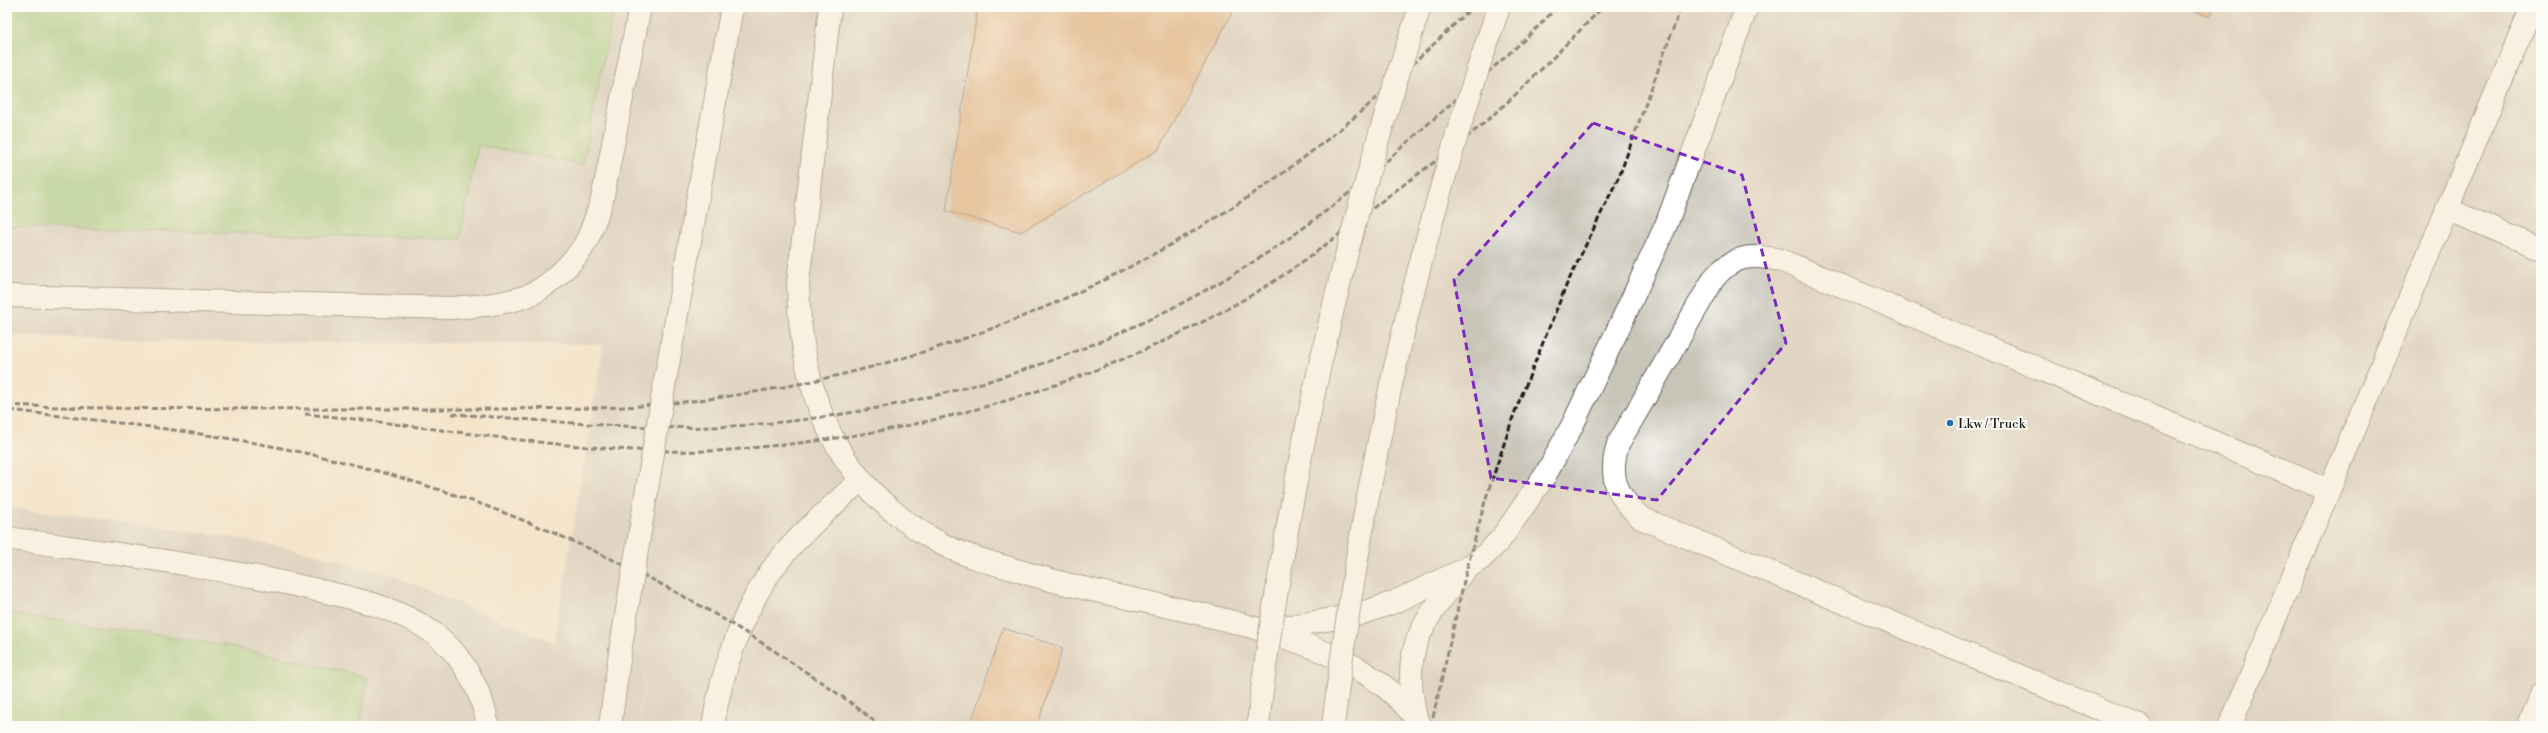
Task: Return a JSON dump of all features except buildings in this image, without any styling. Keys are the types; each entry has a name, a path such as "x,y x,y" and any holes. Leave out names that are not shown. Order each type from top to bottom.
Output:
{"street":[{"path":"7,296 451,308 494,305 526,297 553,280 573,258 586,241 595,220 602,200 640,7"},
{"path":"610,726 620,652 664,381 732,7"},
{"path":"830,7 798,283 799,322 809,382 822,417 833,440 861,480 909,523 939,543 972,556 1036,576 1255,627 1331,654 1363,671 1388,689 1418,722"},
{"path":"1258,726 1279,575 1303,442 1332,312 1362,198 1420,7"},
{"path":"1333,726 1355,569 1383,418 1409,298 1459,124 1498,7"},
{"path":"1255,627 1291,626 1356,615 1392,603 1467,568 1482,558 1505,534 1546,474 1573,424 1666,225 1747,7"},
{"path":"2230,726 2532,7"},
{"path":"2447,209 2541,249"},
{"path":"2140,726 1641,518 1627,506 1613,478 1612,460 1618,444 1714,278 1724,266 1742,257 1761,256 1780,260 2328,490"},
{"path":"713,726 732,650 759,593 783,555 822,514 861,480"},
{"path":"7,538 214,569 362,600 402,614 434,633 455,654 475,684 488,726"},
{"path":"1418,722 1409,678 1412,656 1426,621 1467,568"},
{"path":"2528,726 2541,694"}],"highlighted area":[{"path":"1593,123 1742,175 1786,343 1657,500 1491,478 1454,280"}],"shaded area":[{"path":"7,7 2541,7 2541,726 640,726 647,638 639,726 7,726 7,507 219,535 311,553 392,575 554,643 604,344 229,342 7,335"}],"green space":[{"path":"7,7 614,7 583,165 478,145 460,239 7,227"},
{"path":"7,613 225,645 368,677 360,726 7,726"}],"railway":[{"path":"7,405 123,408 316,409 506,409 624,407 712,398 783,387 852,372 921,353 988,330 1054,303 1119,272 1205,225 1272,181 1357,115 1387,89 1473,7"},
{"path":"452,414 637,427 674,428 748,425 828,416 907,402 985,382 1061,357 1135,326 1207,289 1275,247 1365,180 1514,49 1557,7"},
{"path":"305,414 555,444 655,451 714,451 834,438 898,427 961,413 1024,395 1085,374 1145,350 1203,322 1276,280 1322,247 1487,121 1527,84 1603,7"},
{"path":"1431,726 1467,568 1486,498 1514,414 1566,286 1620,174 1681,7"},
{"path":"10,410 179,431 281,448 348,463 415,482 480,504 545,529 670,589 730,623 788,660 846,700 880,726"}],"place":[{"name":"Lkw / Truck","path":"1950,423"}]}
